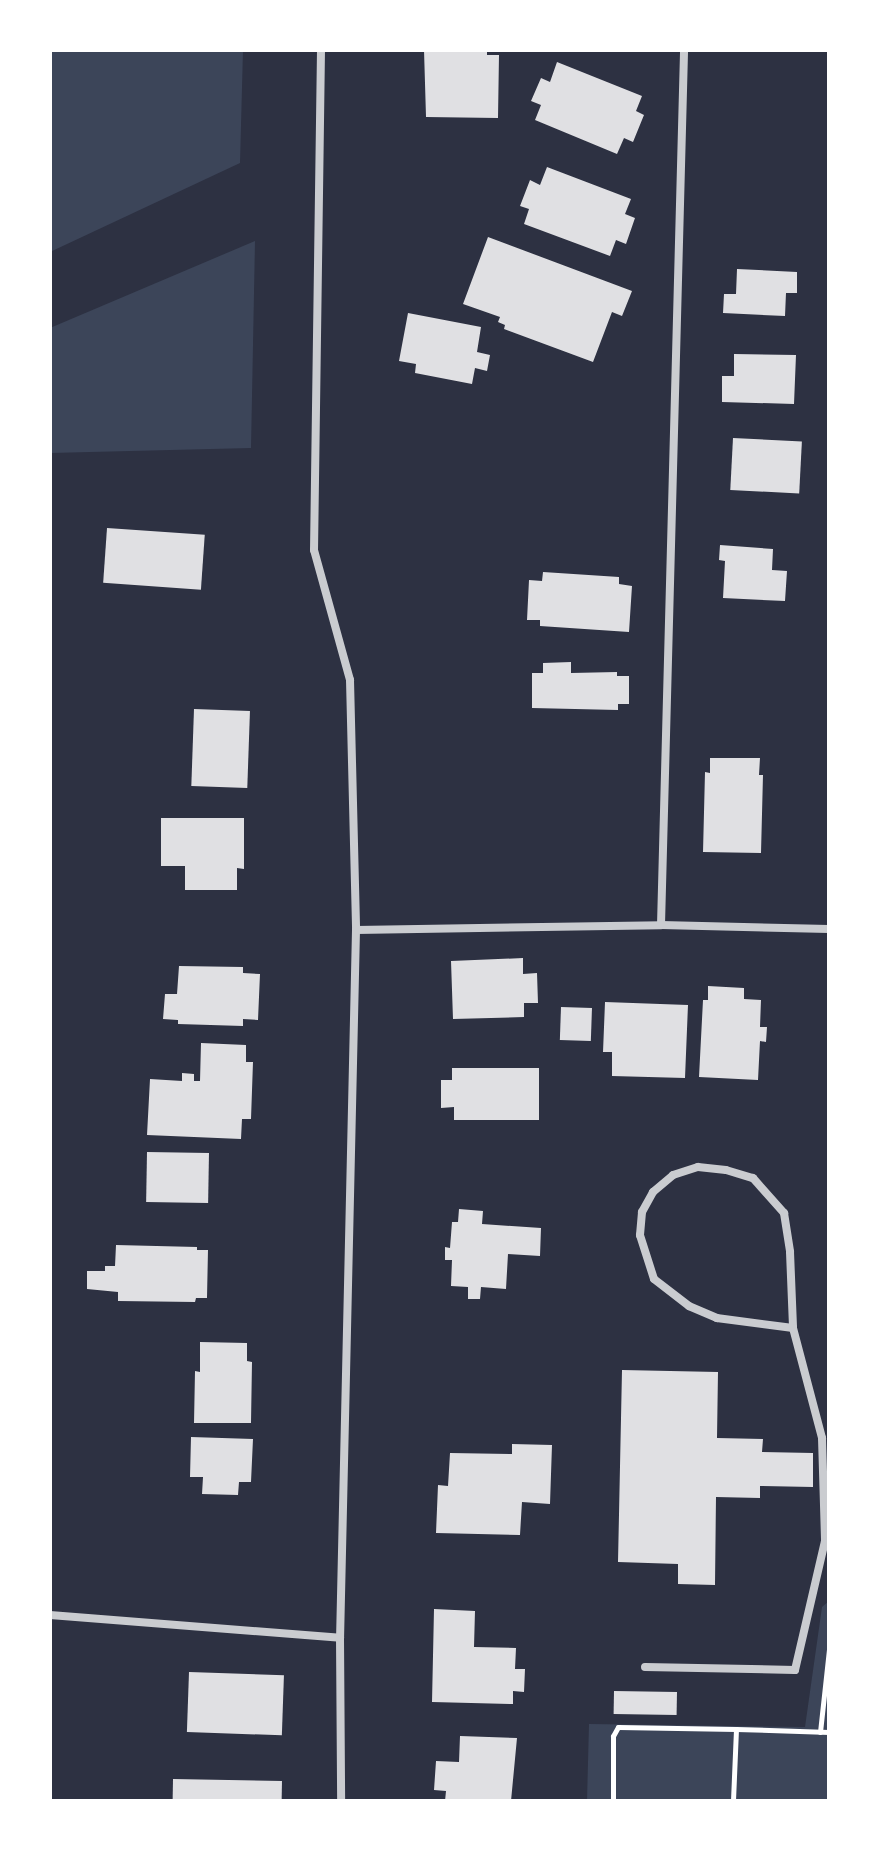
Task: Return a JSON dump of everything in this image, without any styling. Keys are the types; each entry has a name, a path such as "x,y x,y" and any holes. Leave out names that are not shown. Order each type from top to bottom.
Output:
{"street":[{"path":"321,50 314,550 350,680 356,930 340,1638 341,1801"},
{"path":"661,925 684,50"},
{"path":"356,930 661,925 829,929"},
{"path":"645,1667 795,1670 827,1542 822,1438 793,1328 790,1252 784,1213 769,1192 753,1178 698,1167 673,1175 653,1192 642,1212 640,1235 654,1279 689,1306 717,1318 793,1328"},
{"path":"50,1615 340,1638"}],"path":[{"path":"820,1732 826,1707 829,1649"},
{"path":"613,1801 613,1736 618,1727 829,1732"},
{"path":"733,1801 736,1729"}],"shaded area":[{"path":"50,50 243,50 240,163 50,252"},
{"path":"255,241 251,448 50,453 50,328"},
{"path":"829,1601 829,1801 587,1801 589,1724 805,1727 822,1607"}],"building":[{"path":"424,50 487,50 487,55 499,55 498,118 426,117"},
{"path":"557,62 642,96 636,111 644,115 633,142 624,138 617,154 535,120 541,105 531,101 541,78 550,82"},
{"path":"547,167 631,199 625,214 635,218 626,244 616,240 610,256 524,224 529,209 520,206 530,180 540,185"},
{"path":"488,237 632,291 622,316 612,312 593,362 504,329 505,325 498,322 500,317 463,304"},
{"path":"737,269 797,272 797,293 786,293 785,316 723,313 724,294 736,294"},
{"path":"408,313 481,327 477,352 490,355 487,371 475,368 472,384 415,373 416,364 399,361"},
{"path":"734,354 796,355 794,404 722,402 722,376 734,376"},
{"path":"733,438 802,442 799,494 730,490"},
{"path":"107,528 205,535 201,590 103,583"},
{"path":"720,545 773,549 772,570 787,571 785,601 723,598 725,561 719,560"},
{"path":"543,572 619,577 619,584 632,586 629,632 540,626 540,620 527,620 529,580 542,581"},
{"path":"571,662 571,673 617,672 617,676 629,676 629,704 618,704 618,710 532,708 532,673 543,673 543,663"},
{"path":"194,709 250,711 247,788 191,786"},
{"path":"710,758 760,758 759,775 763,775 761,853 703,852 705,772 710,773"},
{"path":"161,818 244,818 244,869 237,868 237,890 185,890 185,866 161,866"},
{"path":"523,958 523,974 537,973 538,1003 524,1003 524,1017 453,1019 451,961"},
{"path":"179,966 243,967 243,973 260,974 258,1020 243,1019 243,1026 178,1024 178,1020 163,1019 165,994 177,994"},
{"path":"708,986 744,988 744,999 761,1000 760,1027 767,1027 766,1042 760,1041 758,1080 699,1077 703,1000 708,1000"},
{"path":"605,1002 688,1005 685,1078 612,1076 612,1052 603,1052"},
{"path":"561,1007 592,1008 591,1041 560,1040"},
{"path":"201,1043 246,1045 246,1062 253,1062 251,1119 242,1119 241,1139 147,1135 150,1079 182,1081 182,1073 194,1074 194,1081 200,1081"},
{"path":"452,1068 539,1068 539,1120 454,1120 454,1107 441,1108 441,1080 452,1080"},
{"path":"147,1152 209,1153 208,1203 146,1202"},
{"path":"459,1209 483,1211 482,1224 541,1228 540,1256 508,1254 506,1289 481,1287 480,1299 468,1299 468,1287 451,1286 452,1260 445,1260 445,1247 450,1248 452,1222 458,1222"},
{"path":"116,1245 208,1250 207,1298 196,1298 195,1302 118,1301 118,1292 87,1289 87,1271 105,1271 105,1266 115,1266"},
{"path":"200,1342 247,1343 247,1361 252,1362 251,1423 194,1423 195,1371 200,1372"},
{"path":"622,1370 718,1372 717,1438 763,1439 762,1452 813,1453 813,1487 760,1486 760,1498 716,1497 715,1585 678,1584 678,1564 618,1562"},
{"path":"191,1437 253,1439 251,1482 239,1482 238,1495 202,1494 203,1477 190,1477"},
{"path":"512,1444 552,1445 550,1504 522,1502 520,1535 436,1533 438,1485 448,1486 450,1453 512,1454"},
{"path":"434,1609 475,1611 474,1647 516,1648 515,1669 525,1669 524,1692 513,1691 513,1704 432,1702"},
{"path":"189,1672 284,1675 282,1735 187,1732"},
{"path":"614,1691 677,1692 677,1715 614,1714"},
{"path":"460,1736 517,1738 511,1801 445,1801 446,1791 434,1790 436,1761 459,1762"},
{"path":"173,1779 282,1781 282,1801 173,1801"}]}
